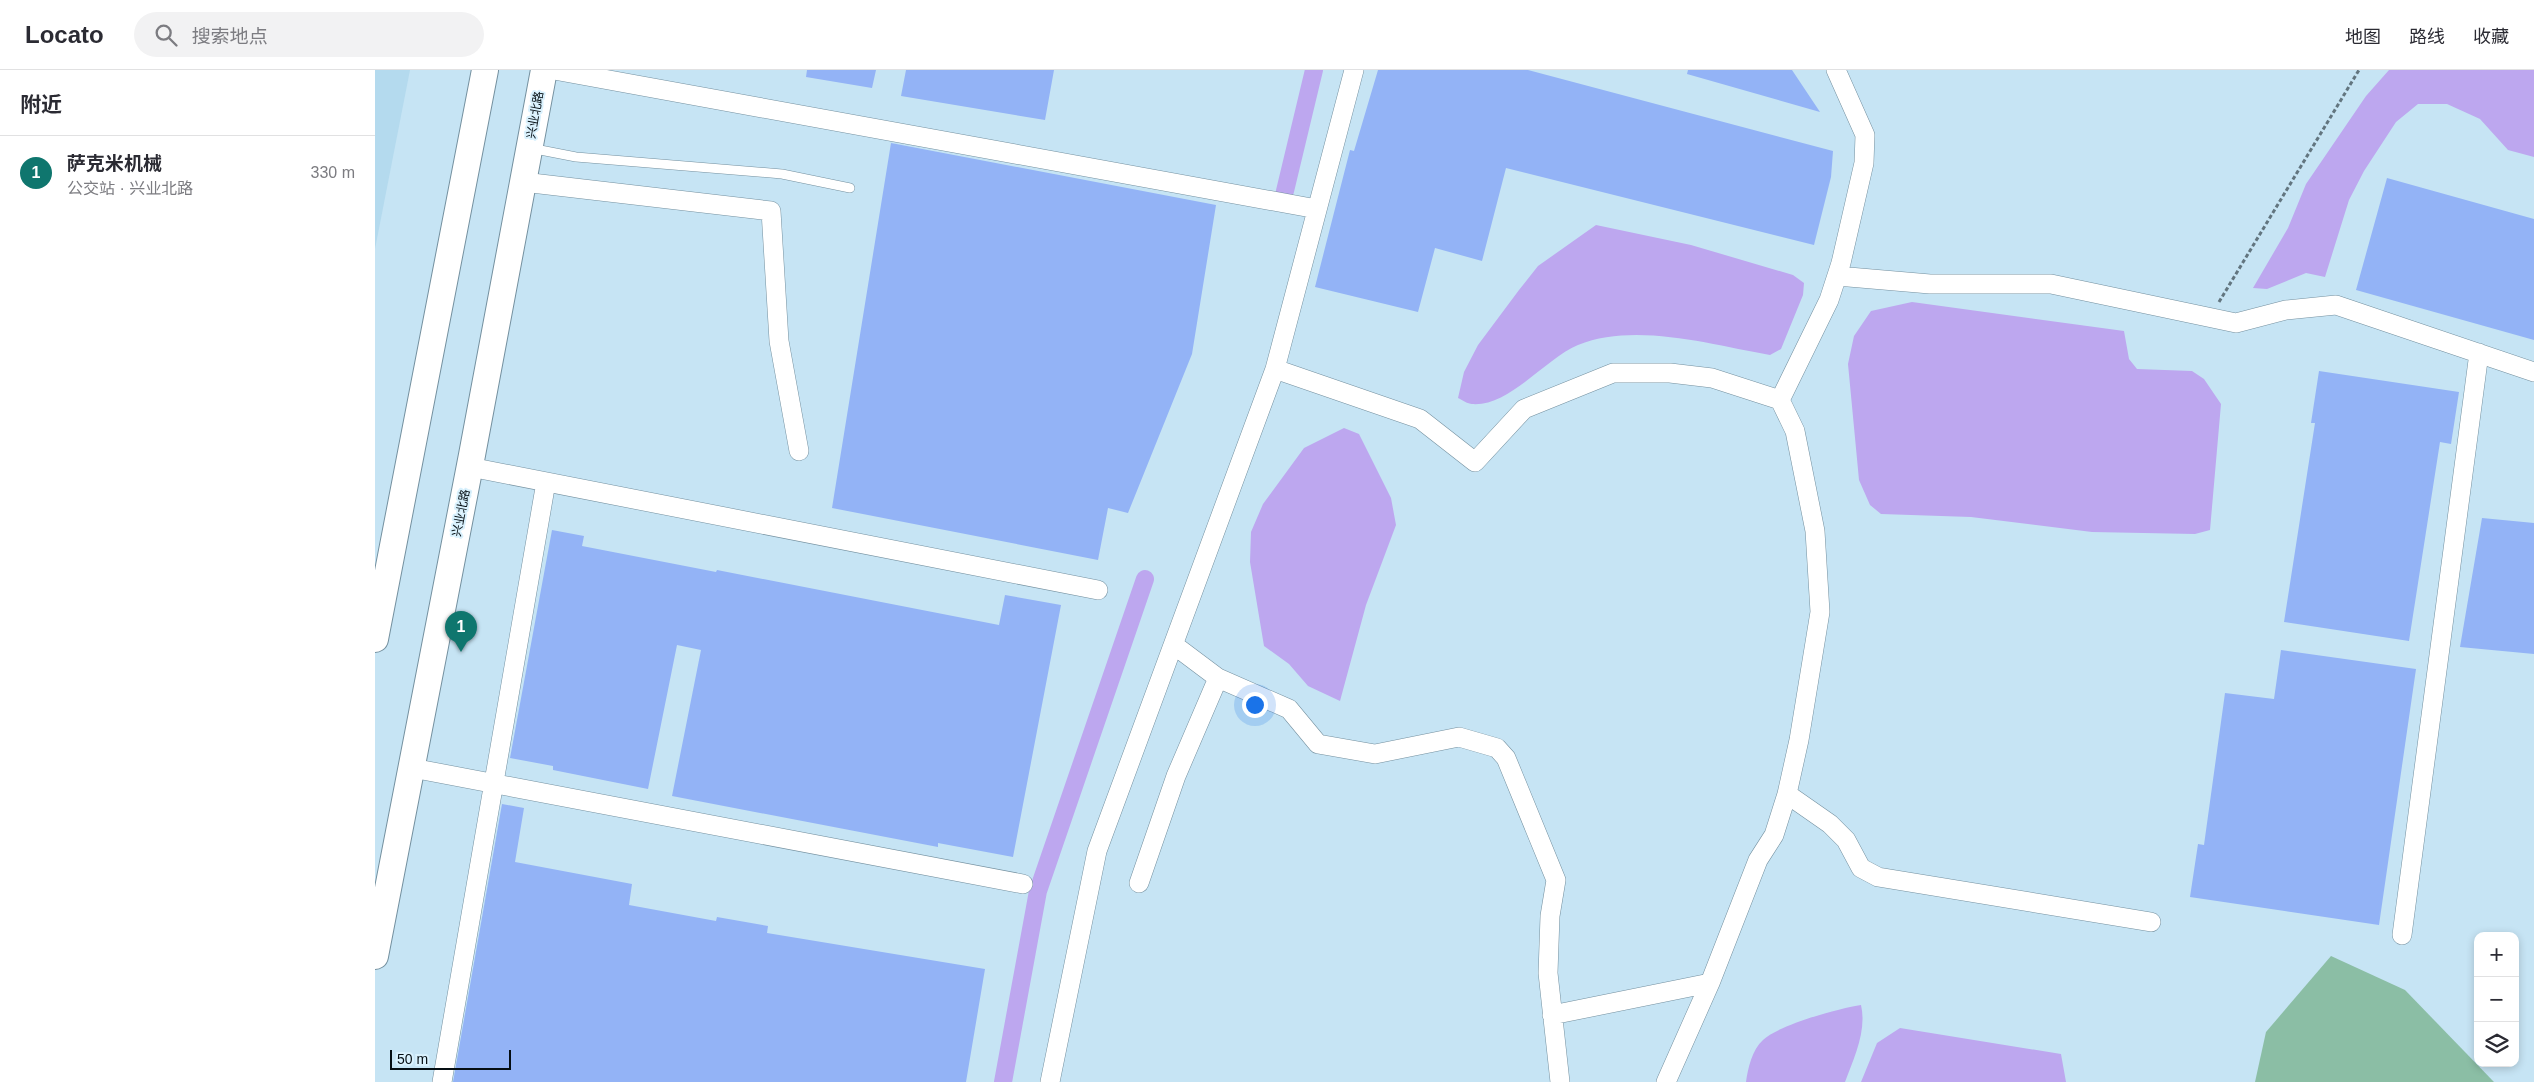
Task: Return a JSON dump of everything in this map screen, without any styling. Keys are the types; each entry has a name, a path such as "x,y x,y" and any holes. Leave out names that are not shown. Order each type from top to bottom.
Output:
{"main road":[{"path":"375,639 485,70"},
{"name":"兴业北路","path":"375,956 470,467 544,70"}],"street":[{"path":"554,70 1317,210"},
{"path":"1051,1082 1097,851 1275,369 1353,70"},
{"path":"1779,400 1829,300 1837,276 1864,163 1865,135 1836,70"},
{"path":"523,182 771,211 779,341 799,451"},
{"path":"1837,276 1931,284 2051,284 2237,323 2286,310 2337,305 2534,372"},
{"path":"2402,935 2479,353"},
{"path":"1275,369 1420,420 1475,462 1524,409 1613,373 1670,373 1712,378 1779,400 1795,431 1815,530 1821,612 1787,794 1774,835 1758,860 1710,983 1665,1082"},
{"path":"470,467 1098,590"},
{"path":"442,1082 546,482"},
{"path":"1174,645 1219,678 1289,709 1318,744 1375,754 1459,737 1497,748 1506,758 1556,880 1550,916 1547,973 1561,1082"},
{"path":"1139,883 1176,776 1219,678"},
{"path":"411,768 1023,884"},
{"path":"1787,794 1830,824 1846,840 1861,868 1877,877 2151,922"},
{"path":"1552,1015 1710,983"}],"lane":[{"path":"529,148 576,157 782,174 850,188"}],"path":[{"path":"2210,317 2359,70"}],"shaded area":[{"path":"375,70 410,70 375,249"},
{"path":"2389,70 2534,70 2534,157 2508,150 2480,119 2447,104 2418,104 2396,122 2364,171 2349,200 2325,277 2306,273 2267,289 2253,288 2288,228 2306,184 2366,96"},
{"path":"1596,225 1691,245 1793,275 1804,283 1803,295 1781,349 1770,355 1699,341 1649,335 1624,335 1600,338 1566,351 1500,398 1486,403 1472,404 1458,398 1464,372 1478,345 1538,266"},
{"path":"1912,302 2124,331 2129,359 2137,369 2192,371 2204,379 2221,404 2210,530 2195,534 2092,532 1971,517 1881,514 1870,505 1859,480 1848,364 1854,336 1871,311"},
{"path":"1344,428 1359,434 1391,498 1396,525 1366,605 1340,701 1308,686 1289,664 1264,646 1250,562 1251,532 1263,504 1304,448"},
{"path":"1861,1005 1861,1034 1856,1054 1845,1082 1746,1082 1753,1054 1759,1044 1771,1034 1810,1018"},
{"path":"1900,1028 2061,1054 2066,1082 1861,1082 1877,1043"}],"green space":[{"path":"2331,956 2405,990 2474,1061 2474,1067 2479,1067 2494,1082 2255,1082 2266,1032"}],"building":[{"path":"807,70 876,70 872,88 806,77"},
{"path":"906,70 1054,70 1045,120 901,96"},
{"path":"1378,70 1528,70 1833,151 1831,177 1814,245 1506,168 1482,261 1435,248 1418,312 1315,287 1350,150 1354,151"},
{"path":"1688,70 1792,70 1820,112 1687,74"},
{"path":"891,143 1216,205 1192,354 1128,513 1108,508 1098,560 832,508"},
{"path":"2387,178 2534,219 2534,340 2356,290"},
{"path":"2319,371 2459,392 2451,444 2440,442 2409,641 2284,622 2315,423 2311,423"},
{"path":"2482,518 2534,523 2534,654 2460,647"},
{"path":"552,530 584,536 582,546 716,572 717,570 999,625 1005,595 1061,605 1013,857 938,843 938,847 672,796 701,650 677,645 648,789 553,770 553,766 510,758"},
{"path":"2281,650 2416,669 2379,925 2190,897 2198,844 2204,845 2225,693 2274,699"},
{"path":"502,804 524,808 515,862 632,884 629,905 716,921 717,917 768,926 767,933 985,969 966,1082 453,1082"}],"waterway":[{"path":"1285,191 1314,70"},
{"path":"1003,1082 1038,891 1145,579"}],"place":[{"name":"萨克米机械","path":"461,652"}]}
